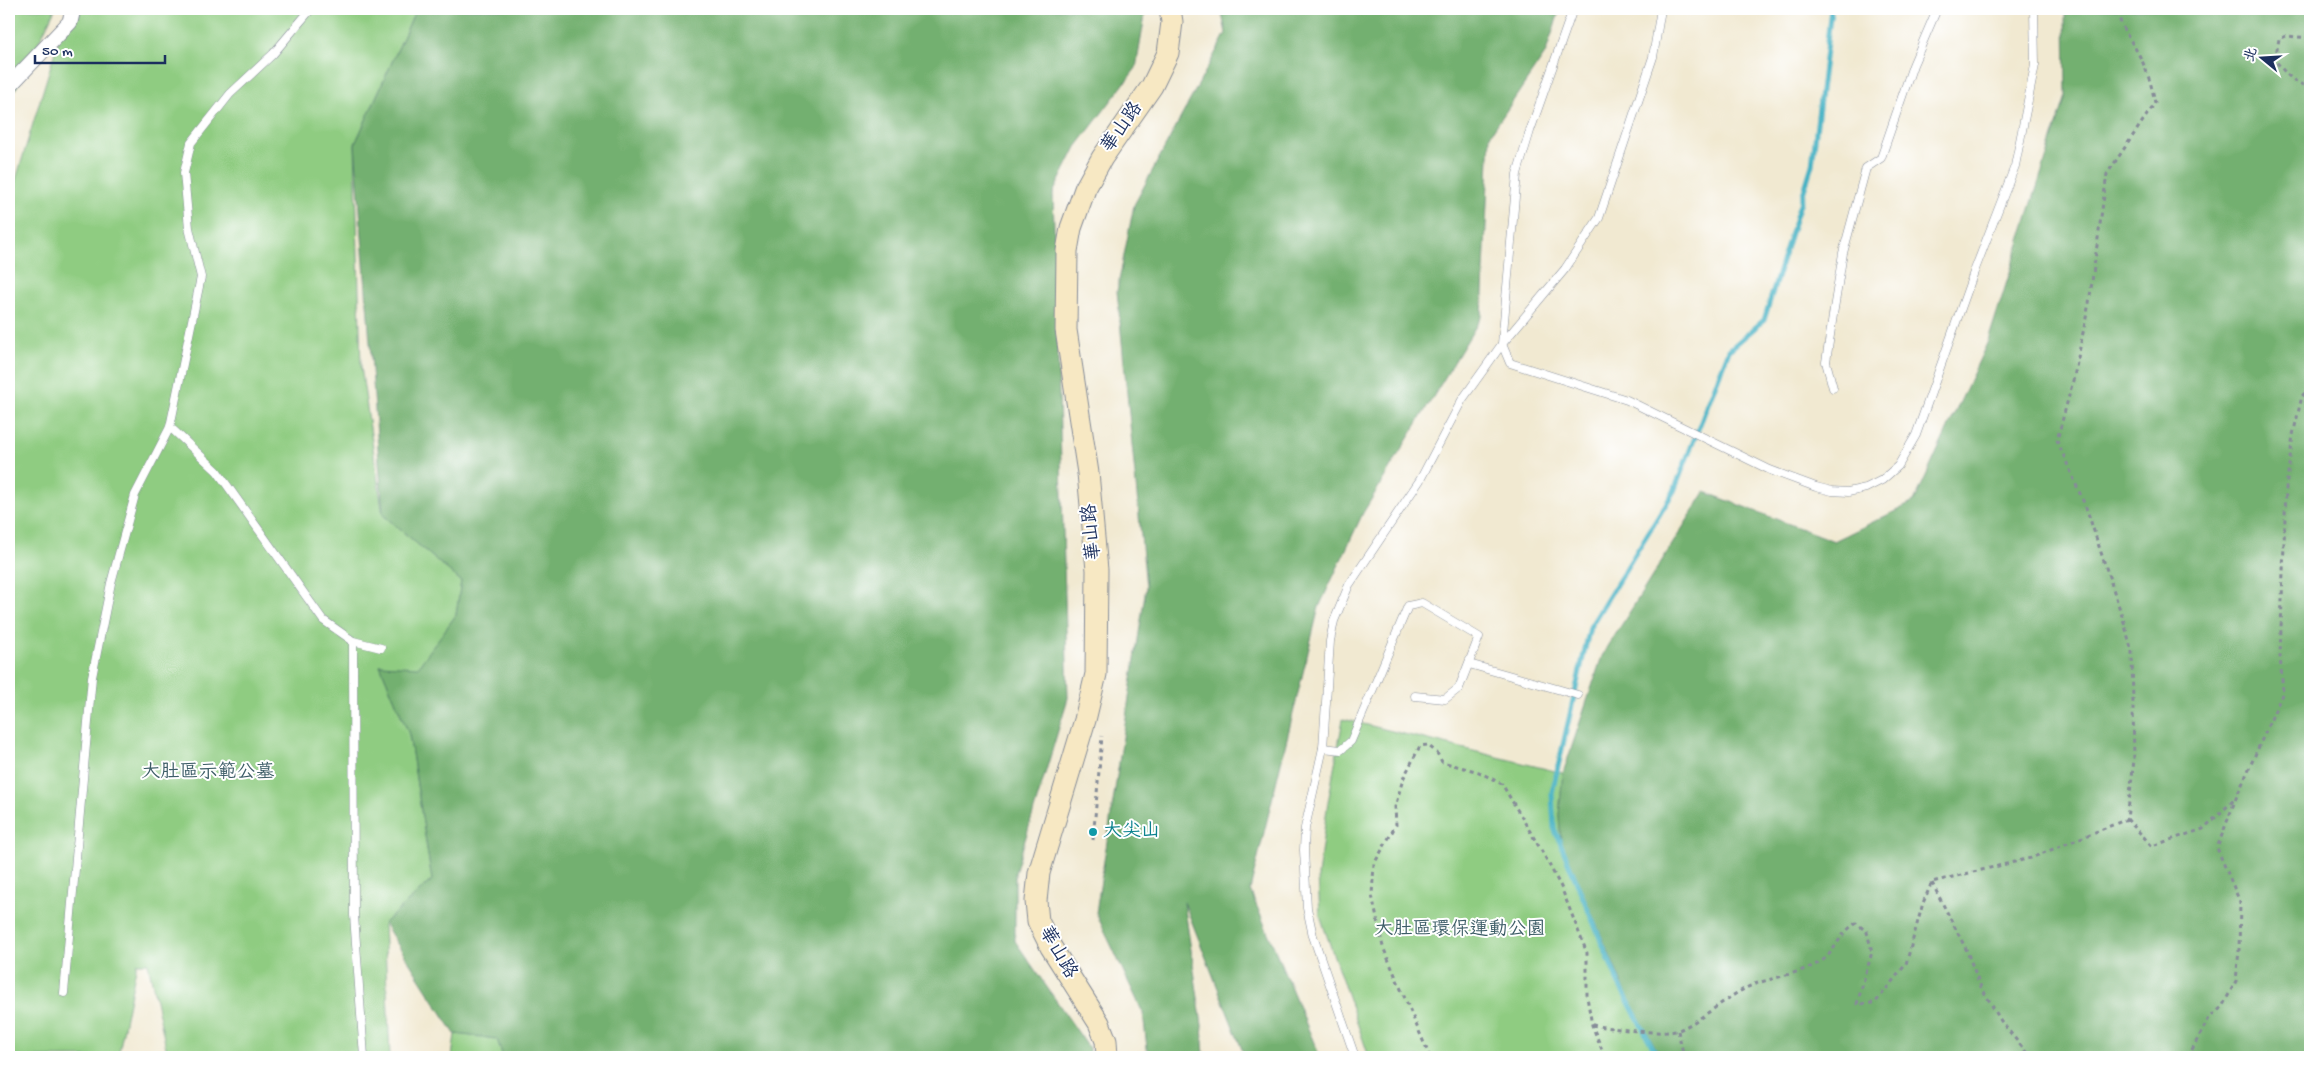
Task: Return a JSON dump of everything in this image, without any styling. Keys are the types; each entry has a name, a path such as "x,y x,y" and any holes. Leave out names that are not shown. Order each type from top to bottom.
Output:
{"street":[{"path":"9,86 70,22 73,9"},
{"name":"華山路","path":"1107,1057 1106,1041 1099,1023 1051,947 1038,921 1036,901 1039,873 1085,720 1096,674 1097,570 1088,473 1066,330 1067,251 1071,228 1085,189 1102,158 1152,86 1168,53 1172,22 1170,9"}],"lane":[{"path":"64,993 92,677 111,583 135,495 170,427 201,278 189,228 184,173 191,143 230,94 273,54 311,9"},
{"path":"1573,9 1530,131 1517,174 1502,344 1510,363 1627,400 1770,470 1832,491 1856,491 1882,480 1898,466 1916,435 1974,272 2015,166 2035,65 2034,9"},
{"path":"1355,1057 1312,936 1307,908 1304,850 1305,828 1323,748 1330,641 1334,621 1349,585 1420,480 1462,400 1502,344 1565,269 1599,218 1653,57 1661,9"},
{"path":"1833,388 1826,362 1843,252 1854,204 1866,168 1881,158 1913,64 1937,9"},
{"path":"170,427 217,471 323,620 353,641 381,648"},
{"path":"1323,748 1341,750 1351,741 1408,606 1422,603 1479,637 1459,688 1445,699 1415,696"},
{"path":"353,641 354,914 364,1057"},
{"path":"1469,664 1578,695"}],"path":[{"path":"2117,9 2120,25 2139,55 2151,83 2155,103 2107,174 2089,302 2074,378 2057,440 2087,510 2132,652 2134,760 2127,819 2152,846 2203,829 2236,798"},
{"path":"2310,38 2286,36 2279,39 2276,60 2289,77 2298,84 2310,87"},
{"path":"2188,1057 2209,1018 2222,1006 2236,981 2240,902 2217,848 2236,798 2283,692 2280,656 2286,488 2293,435 2302,396 2310,388"},
{"path":"1093,840 1102,727"},
{"path":"1430,1057 1383,947 1372,895 1374,864 1396,825 1395,807 1403,780 1420,746 1428,745 1437,752 1442,762 1479,772 1502,784 1526,823 1561,887 1587,953 1587,997 1592,1025 1605,1057"},
{"path":"1932,882 2031,858 2127,819"},
{"path":"1592,1025 1616,1030 1678,1031 1755,984 1784,976 1824,959 1846,930 1856,924 1868,932 1872,952 1857,1004 1875,1002 1906,964 1923,903 1932,882"},
{"path":"1932,882 1966,949 1980,985 2001,1021 2030,1057"},
{"path":"1678,1031 1684,1057"}],"green space":[{"path":"9,9 55,9 9,103"},
{"name":"大肚區示範公墓","path":"68,9 416,9 355,144 361,367 383,515 461,581 456,615 418,668 380,665 409,734 432,880 384,923 390,1057 168,1057 148,963 137,963 118,1057 9,1057 9,202"},
{"path":"416,9 1146,9 1136,68 1076,147 1053,193 1068,698 1015,873 1015,941 1089,1048 1089,1057 503,1057 497,1039 455,1034 384,923 432,880 409,734 380,665 418,667 456,615 461,581 383,515 355,144"},
{"path":"1221,9 1560,9 1546,52 1490,135 1482,316 1363,513 1319,607 1250,890 1320,1057 1245,1057 1184,902 1202,1025 1204,1057 1148,1057 1143,1013 1096,913 1146,587 1117,291 1134,205 1226,33"},
{"path":"2065,9 2310,9 2310,1057 1661,1057 1629,1000 1561,842 1559,815 1563,773 1602,656 1705,492 1834,541 1914,502 1988,341 2066,96"},
{"name":"大肚區環保運動公園","path":"1343,719 1563,773 1559,815 1561,842 1629,1000 1656,1057 1369,1057 1320,916 1318,876 1327,808"},
{"path":"455,1034 497,1039 503,1057 452,1057"}],"waterway":[{"path":"1658,1057 1619,984 1554,828 1552,793 1590,627 1674,491 1729,350 1764,320 1812,165 1831,9"}],"place":[{"name":"大尖山","path":"1093,832"}]}
